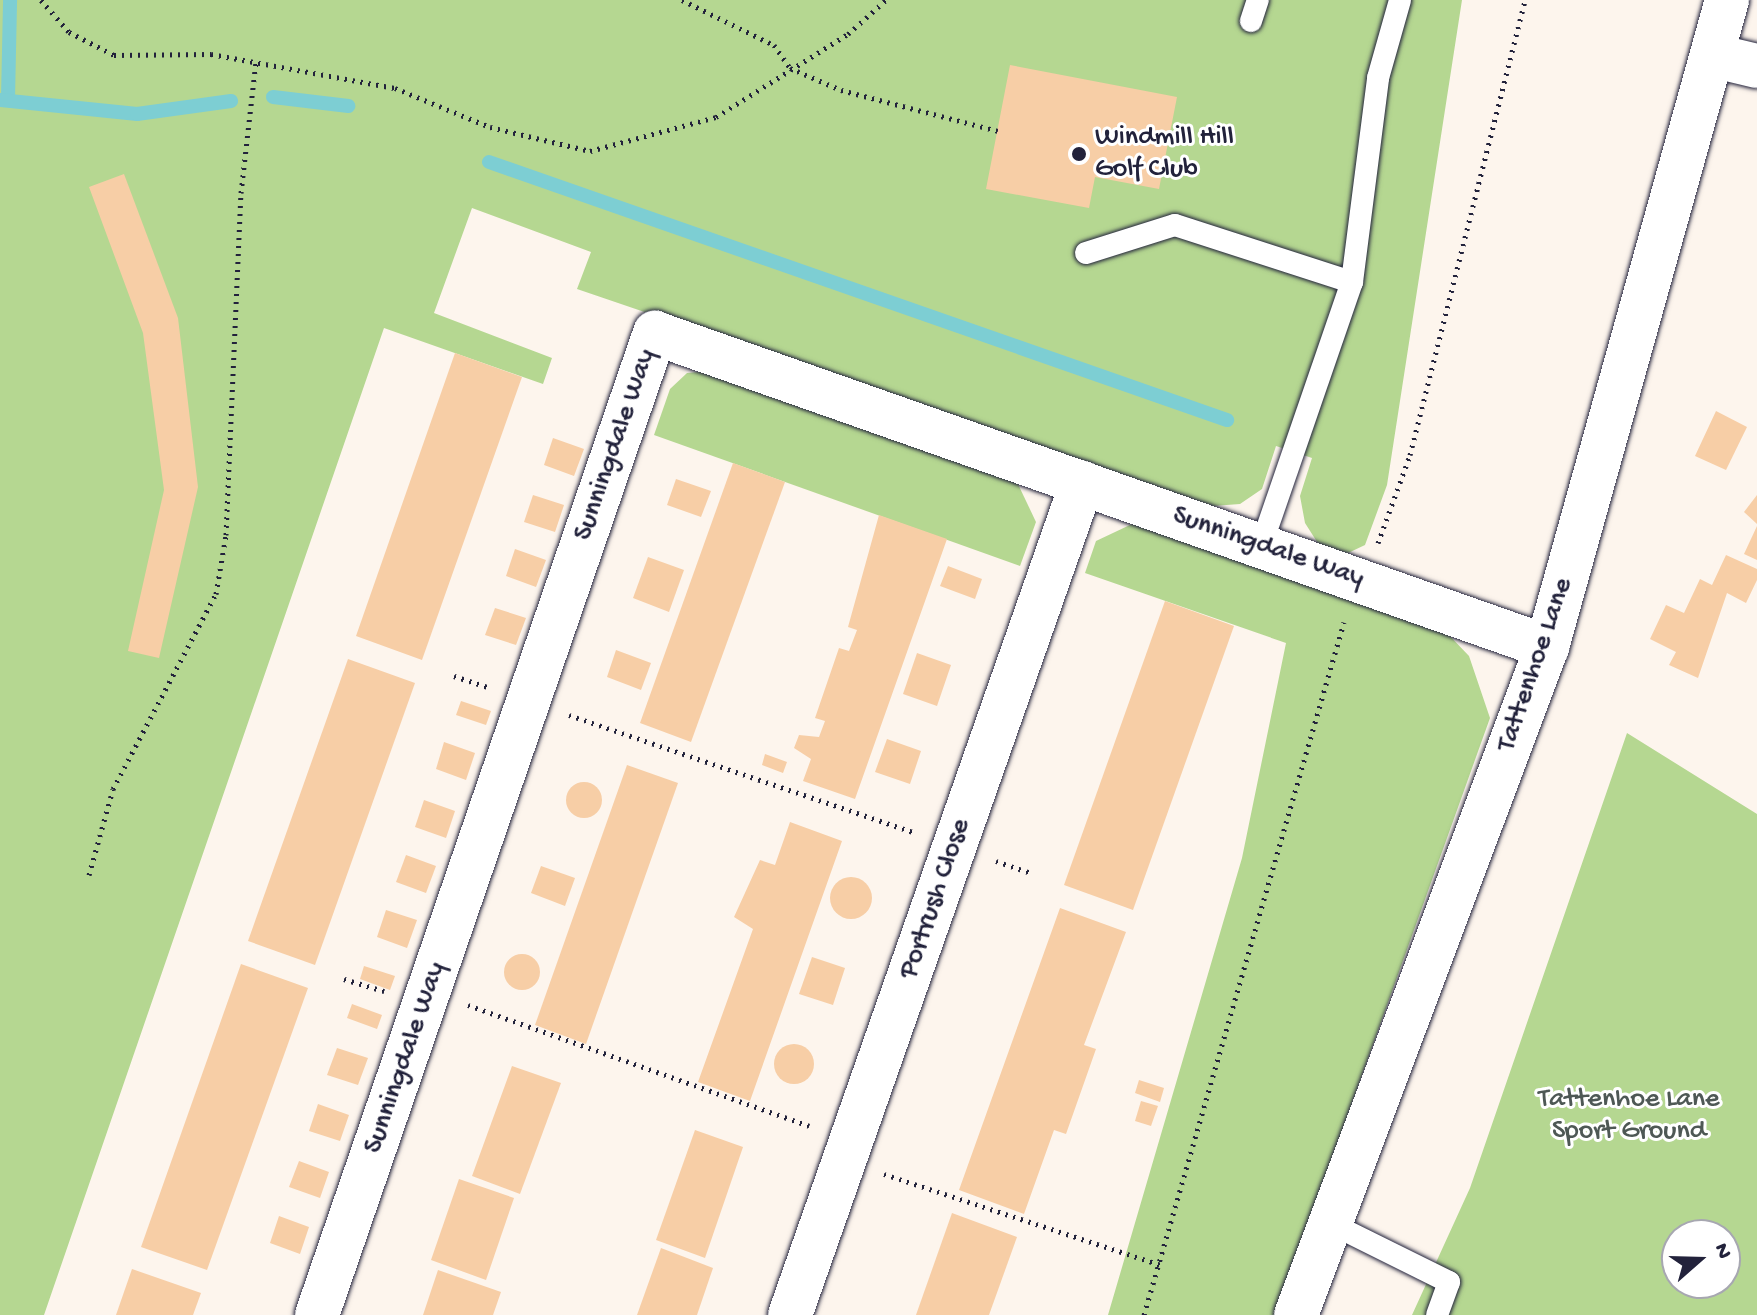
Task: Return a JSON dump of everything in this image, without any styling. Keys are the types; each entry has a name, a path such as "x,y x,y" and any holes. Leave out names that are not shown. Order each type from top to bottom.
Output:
{"street":[{"name":"Tattenhoe Lane","path":"1296,1315 1547,647 1715,56 1727,0"},
{"path":"1715,56 1757,66"},
{"name":"Sunningdale Way","path":"317,1315 655,333 1547,647"},
{"name":"Portrush Close","path":"790,1315 1082,483"}],"lane":[{"path":"1261,546 1352,282 1378,78 1400,0"},
{"path":"1086,253 1175,225 1352,282"},
{"path":"1330,1223 1449,1282 1437,1315"}],"path":[{"path":"41,0 69,32 114,55 256,61 395,88 490,127 590,151 716,117 848,34 886,0"},
{"path":"682,0 774,45 790,68 841,90 998,131"},
{"path":"1144,1315 1331,647 1364,582 1410,455 1525,0"},
{"path":"89,875 113,789 216,594 226,535 241,193 256,61"},
{"path":"454,676 1030,873"},
{"path":"344,979 426,998 450,999 824,1131 870,1170 1160,1265"}],"green space":[{"path":"0,0 1462,0 1387,485 1365,545 1348,553 1319,545 1305,523 1300,496 1312,458 1276,446 1262,489 1240,504 1213,506 577,289 591,252 472,208 434,313 552,358 543,384 384,328 44,1315 0,1315"},
{"path":"710,371 1017,482 1036,522 1020,566 654,435 670,389 687,373"},
{"path":"1132,524 1447,633 1469,656 1490,718 1276,1315 1108,1315 1242,858 1286,643 1085,573 1096,541"},
{"name":"Tattenhoe Lane Sport Ground","path":"1627,733 1757,814 1757,1315 1412,1315 1470,1188"}],"building":[{"name":"Windmill Hill Golf Club","path":"1010,65 1177,97 1159,189 1095,177 1089,208 986,189"},
{"path":"124,174 178,318 198,487 159,658 128,651 164,490 143,333 89,187"},
{"path":"455,353 522,377 422,660 356,636"},
{"path":"1716,411 1747,427 1726,470 1695,456"},
{"path":"553,438 584,449 574,476 544,465"},
{"path":"733,463 785,482 691,742 640,723"},
{"path":"676,479 711,491 701,517 667,505"},
{"path":"533,495 564,505 555,532 524,522"},
{"path":"1757,495 1757,524 1744,512"},
{"path":"879,515 947,539 855,799 803,781 811,759 794,748 799,735 819,737 825,721 815,718 839,648 849,651 857,630 848,627"},
{"path":"1757,526 1757,560 1744,554"},
{"path":"515,549 546,560 536,587 506,576"},
{"path":"1726,555 1757,569 1757,580 1746,603 1727,593 1698,678 1669,665 1676,652 1650,639 1666,605 1684,613 1700,579 1712,585"},
{"path":"648,557 684,570 669,612 633,598"},
{"path":"948,566 982,579 975,599 940,586"},
{"path":"1165,601 1234,626 1133,910 1064,885"},
{"path":"495,608 526,618 516,645 485,635"},
{"path":"616,650 651,663 641,690 607,677"},
{"path":"917,653 951,665 937,706 903,694"},
{"path":"348,659 415,683 315,965 248,941"},
{"path":"461,701 491,711 486,725 456,715"},
{"path":"887,739 921,751 910,784 875,772"},
{"path":"444,742 475,753 466,780 436,769"},
{"path":"765,754 787,762 783,773 762,765"},
{"path":"627,765 678,783 586,1044 535,1025"},
{"path":"584,782 597,787 602,800 597,813 584,818 571,813 566,800 571,787"},
{"path":"424,800 455,811 446,838 415,827"},
{"path":"790,822 842,841 750,1101 698,1082 753,929 734,917 760,860 775,865"},
{"path":"406,855 436,866 426,893 396,882"},
{"path":"541,866 575,878 565,906 531,893"},
{"path":"851,877 866,883 872,898 866,913 851,919 836,913 830,898 836,883"},
{"path":"1060,908 1126,932 1084,1045 1096,1049 1066,1134 1054,1130 1024,1214 959,1190"},
{"path":"386,910 417,920 407,948 377,937"},
{"path":"522,954 535,959 540,972 535,985 522,990 509,985 504,972 509,959"},
{"path":"812,957 845,968 833,1005 799,994"},
{"path":"241,964 308,988 207,1270 141,1247"},
{"path":"364,966 395,976 390,990 360,979"},
{"path":"352,1004 382,1015 377,1029 347,1018"},
{"path":"794,1044 808,1050 814,1064 808,1078 794,1084 780,1078 774,1064 780,1050"},
{"path":"337,1048 368,1058 358,1085 327,1075"},
{"path":"512,1066 561,1083 520,1194 472,1176"},
{"path":"1139,1080 1164,1088 1160,1102 1135,1093"},
{"path":"1141,1101 1158,1106 1151,1126 1135,1121"},
{"path":"318,1104 349,1115 340,1141 309,1131"},
{"path":"695,1130 743,1147 705,1258 656,1240"},
{"path":"299,1161 329,1172 320,1198 289,1187"},
{"path":"459,1179 514,1198 486,1280 431,1260"},
{"path":"952,1213 1017,1237 989,1315 916,1315"},
{"path":"279,1216 309,1227 300,1254 270,1243"},
{"path":"661,1248 713,1268 697,1315 637,1315"},
{"path":"132,1269 201,1293 193,1315 116,1315"},
{"path":"438,1270 501,1292 493,1315 423,1315"}],"waterway":[{"path":"8,99 10,0"},
{"path":"273,97 348,106"},
{"path":"0,100 137,114 231,101"},
{"path":"489,162 1227,420"}],"place":[{"name":"Windmill Hill Golf Club","path":"1079,154"}]}
